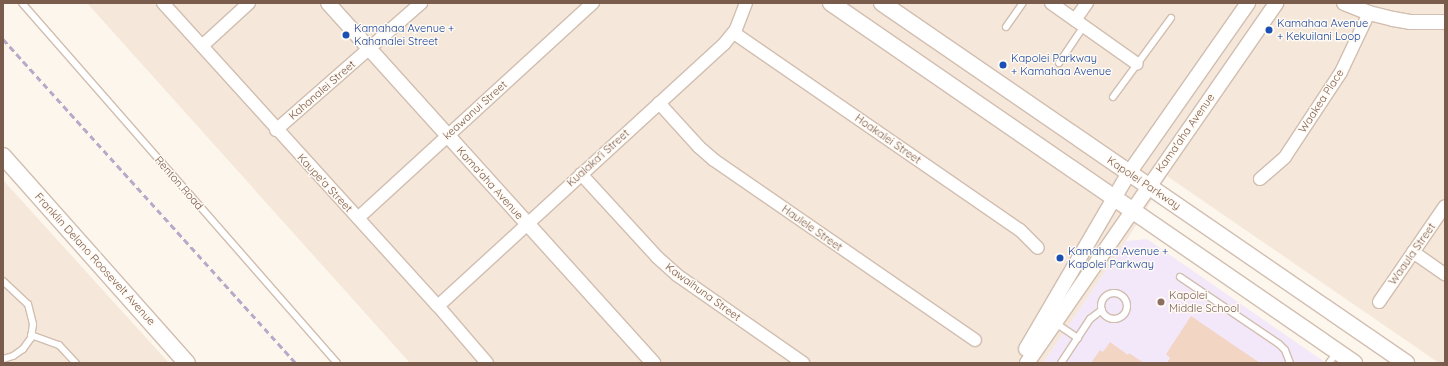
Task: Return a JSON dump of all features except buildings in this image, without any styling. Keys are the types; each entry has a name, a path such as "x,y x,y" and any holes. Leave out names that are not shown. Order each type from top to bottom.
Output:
{"main road":[{"path":"831,3 1114,198 1333,357 1354,363"},
{"name":"Kapolei Parkway","path":"882,3 1406,363"},
{"name":"Franklin Delano Roosevelt Avenue","path":"3,156 187,363"}],"street":[{"name":"Kaupe'a Street","path":"162,3 276,130 438,306 487,363"},
{"path":"202,46 249,3"},
{"name":"Kama'aha Avenue","path":"328,3 653,363"},
{"name":"Kahanalei Street","path":"276,130 422,3"},
{"name":"keawanui Street","path":"358,218 593,3"},
{"name":"Kualaka'i Street","path":"438,306 526,223 734,33 741,19 746,3"},
{"path":"1051,3 1137,64"},
{"path":"1080,23 1087,3"},
{"name":"Kama'aha Avenue","path":"1027,363 1114,198 1129,173 1248,3"},
{"name":"Kama'aha Avenue","path":"1018,363 1131,210 1276,3"},
{"path":"1344,3 1369,13 1410,22 1445,22"},
{"name":"Waakea Place","path":"1260,179 1285,158 1341,72 1369,13"},
{"name":"Hoakalei Street","path":"734,33 1020,230 1038,248"},
{"name":"Haulele Street","path":"659,103 699,148 714,160 975,340"},
{"name":"Kawaihuna Street","path":"581,174 667,266 689,284 803,363"},
{"name":"Waaula Street","path":"1379,302 1445,206"},
{"path":"1413,252 1445,274"}],"lane":[{"name":"Renton Road","path":"22,3 337,363"},
{"path":"1006,27 1023,3"},
{"path":"1113,97 1170,18"},
{"path":"1059,63 1080,23"},
{"path":"1180,277 1279,344 1287,353 1290,363"},
{"path":"3,281 28,304 33,317 32,335 23,349 13,356 3,359"},
{"path":"1112,293 1121,295 1126,301 1126,310 1120,317 1107,317 1102,310 1102,301 1108,294 1112,293"},
{"path":"1061,363 1093,316 1102,310"},
{"path":"1050,319 1078,338"},
{"path":"32,335 59,345 76,363"}],"shaded area":[{"path":"87,3 1445,3 1445,363 1439,363 1167,176 1126,241 1043,363 410,363"},
{"path":"3,180 169,363 3,363"},
{"name":"Kapolei Middle School","path":"1147,239 1326,363 1043,363 1126,241"}],"railway":[{"path":"3,39 296,363"}],"place":[{"name":"Kamahaa Avenue + Kekuilani Loop","path":"1269,30"},
{"name":"Kamahaa Avenue + Kahanalei Street","path":"346,35"},
{"name":"Kapolei Parkway + Kamahaa Avenue","path":"1003,65"},
{"name":"Kamahaa Avenue + Kapolei Parkway","path":"1060,258"},
{"name":"Kapolei Middle School","path":"1161,302"}]}
